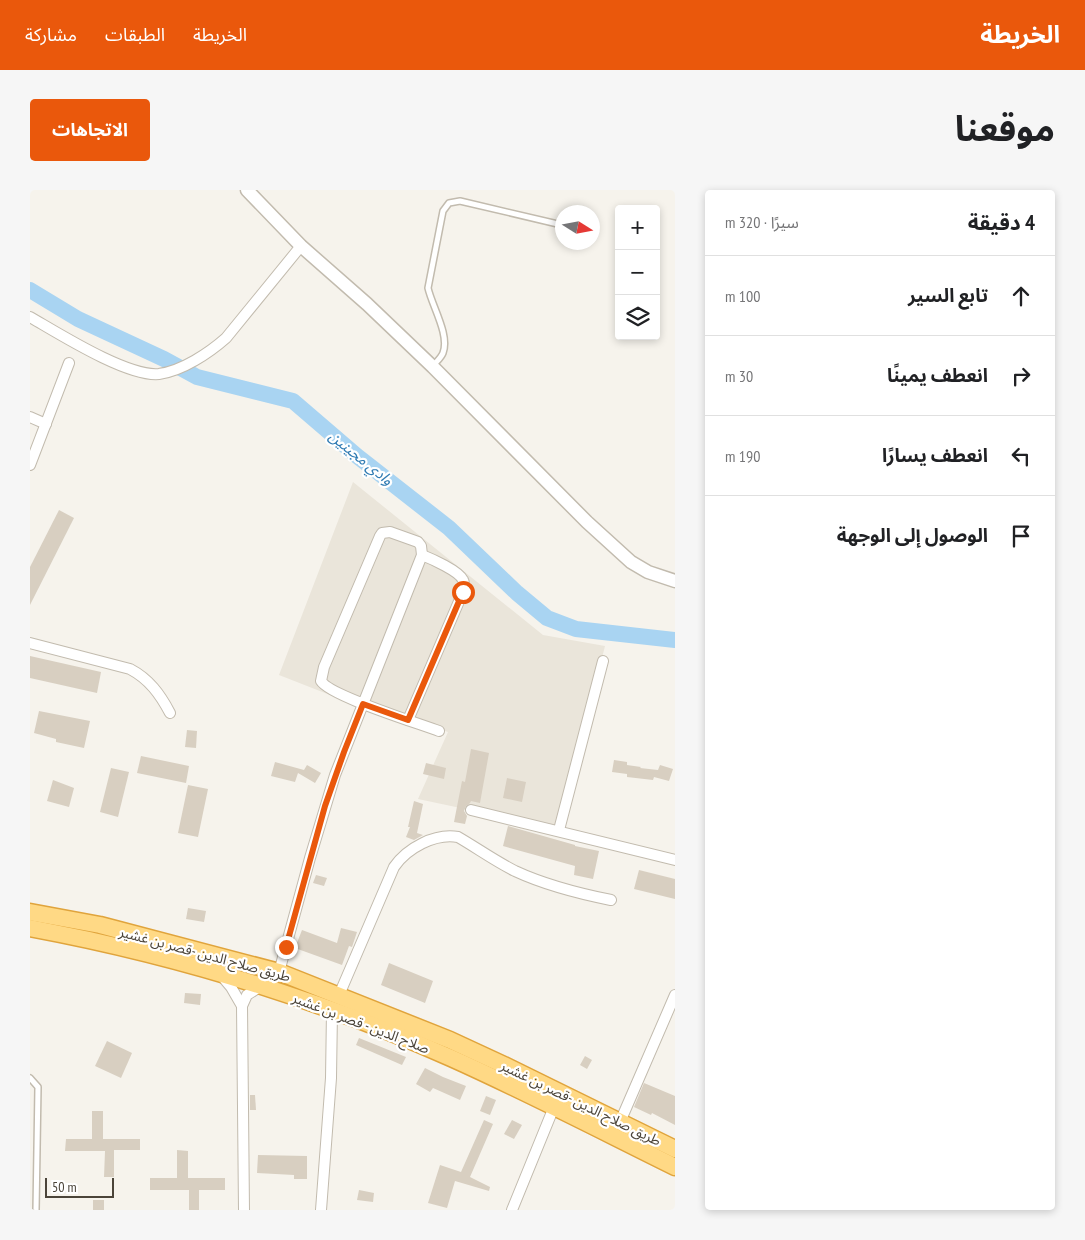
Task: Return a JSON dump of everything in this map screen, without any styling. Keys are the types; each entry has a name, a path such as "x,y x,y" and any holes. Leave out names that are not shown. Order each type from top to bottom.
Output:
{"highway":[{"name":"طريق صلاح الدين -قصر بن غشير","path":"30,912 100,925 279,972 459,1044 675,1149"},
{"name":"صلاح الدين - قصر بن غشير","path":"30,928 95,940 217,972 332,1011 450,1058 675,1167"}],"street":[{"path":"247,190 301,246 367,304 433,367 548,484 631,562 648,572 675,581"},
{"path":"30,317 76,343 133,371 158,374 169,372 197,359 212,350 226,338 301,246"},
{"path":"30,465 69,363"},
{"path":"30,417 46,424"},
{"path":"279,972 325,806 344,752 363,704 422,555 421,546 418,542 390,532 382,534 324,667 320,681 325,687 363,704 439,731"},
{"path":"408,720 463,592 464,583 457,573 422,555"},
{"path":"30,643 130,669 150,683 161,696 170,713"},
{"path":"559,830 603,661"},
{"path":"471,810 559,830 675,860"},
{"path":"339,995 394,867 401,857 410,850 448,835 458,837 514,870 533,878 598,898 612,900"},
{"path":"217,972 231,987 242,1006"},
{"path":"244,1210 242,1006 248,995 261,986"},
{"path":"620,1122 675,995"},
{"path":"321,1210 331,1078 332,1011"},
{"path":"512,1210 554,1107"}],"lane":[{"path":"433,367 443,353 444,339 428,288 443,211 449,202 460,200 555,223"},
{"path":"30,1078 38,1087 38,1150 33,1177 36,1210"}],"shaded area":[{"path":"353,482 543,635 605,646 559,829 418,799 448,732 364,703 353,704 279,675"}],"building":[{"path":"59,510 74,518 30,605 30,567"},
{"path":"30,656 101,672 97,693 30,678"},
{"path":"39,711 90,721 84,748 56,742 56,739 34,733"},
{"path":"187,730 197,731 196,748 185,747"},
{"path":"471,749 489,753 480,803 471,801 466,806 464,811 467,816 465,824 454,822 462,781 465,782"},
{"path":"141,756 189,766 186,783 137,773"},
{"path":"614,760 627,762 627,765 640,768 658,770 660,765 673,769 669,781 654,777 653,780 627,777 627,774 612,772"},
{"path":"275,762 304,770 307,765 321,773 315,783 298,773 295,782 271,776"},
{"path":"426,763 446,768 444,779 423,774"},
{"path":"111,768 129,772 118,817 100,812"},
{"path":"507,778 526,782 522,802 503,798"},
{"path":"53,780 74,788 69,807 47,801"},
{"path":"188,785 208,789 198,837 178,833"},
{"path":"414,801 423,804 417,833 423,835 414,840 406,837 410,827 408,827"},
{"path":"508,826 575,846 599,851 593,879 574,875 575,866 503,846"},
{"path":"639,870 675,879 675,899 634,889"},
{"path":"316,875 327,878 324,886 313,883"},
{"path":"188,908 206,911 204,922 186,919"},
{"path":"341,928 357,932 352,947 349,946 342,965 295,948 302,930 337,943"},
{"path":"389,963 433,981 425,1003 381,985"},
{"path":"185,993 201,994 200,1005 184,1003"},
{"path":"359,1038 406,1057 402,1065 356,1045"},
{"path":"107,1041 132,1053 121,1078 95,1066"},
{"path":"585,1056 592,1060 587,1069 580,1065"},
{"path":"425,1068 466,1086 460,1100 433,1088 430,1092 416,1084"},
{"path":"644,1083 675,1096 675,1125 652,1113 651,1115 634,1107"},
{"path":"250,1095 255,1095 256,1110 250,1110"},
{"path":"486,1096 496,1100 490,1115 480,1111"},
{"path":"92,1111 103,1111 103,1139 140,1139 140,1150 114,1150 114,1177 104,1177 105,1151 65,1151 66,1139 92,1139"},
{"path":"484,1120 493,1124 470,1177 490,1187 489,1191 455,1181 447,1208 428,1203 440,1165 461,1172"},
{"path":"512,1120 522,1125 514,1139 504,1134"},
{"path":"177,1150 188,1151 188,1178 225,1178 225,1190 199,1190 199,1210 189,1210 189,1190 150,1190 150,1178 177,1178"},
{"path":"258,1155 307,1156 307,1179 294,1179 294,1175 257,1173"},
{"path":"359,1190 374,1193 373,1202 357,1200"},
{"path":"93,1200 104,1200 104,1210 93,1210"}],"waterway":[{"name":"وادي مجينين","path":"30,290 78,319 164,359 197,377 293,401 357,456 449,528 517,593 547,618 576,629 675,640"}],"route":[{"path":"286,947 325,806 363,704 408,720 463,592"}]}
